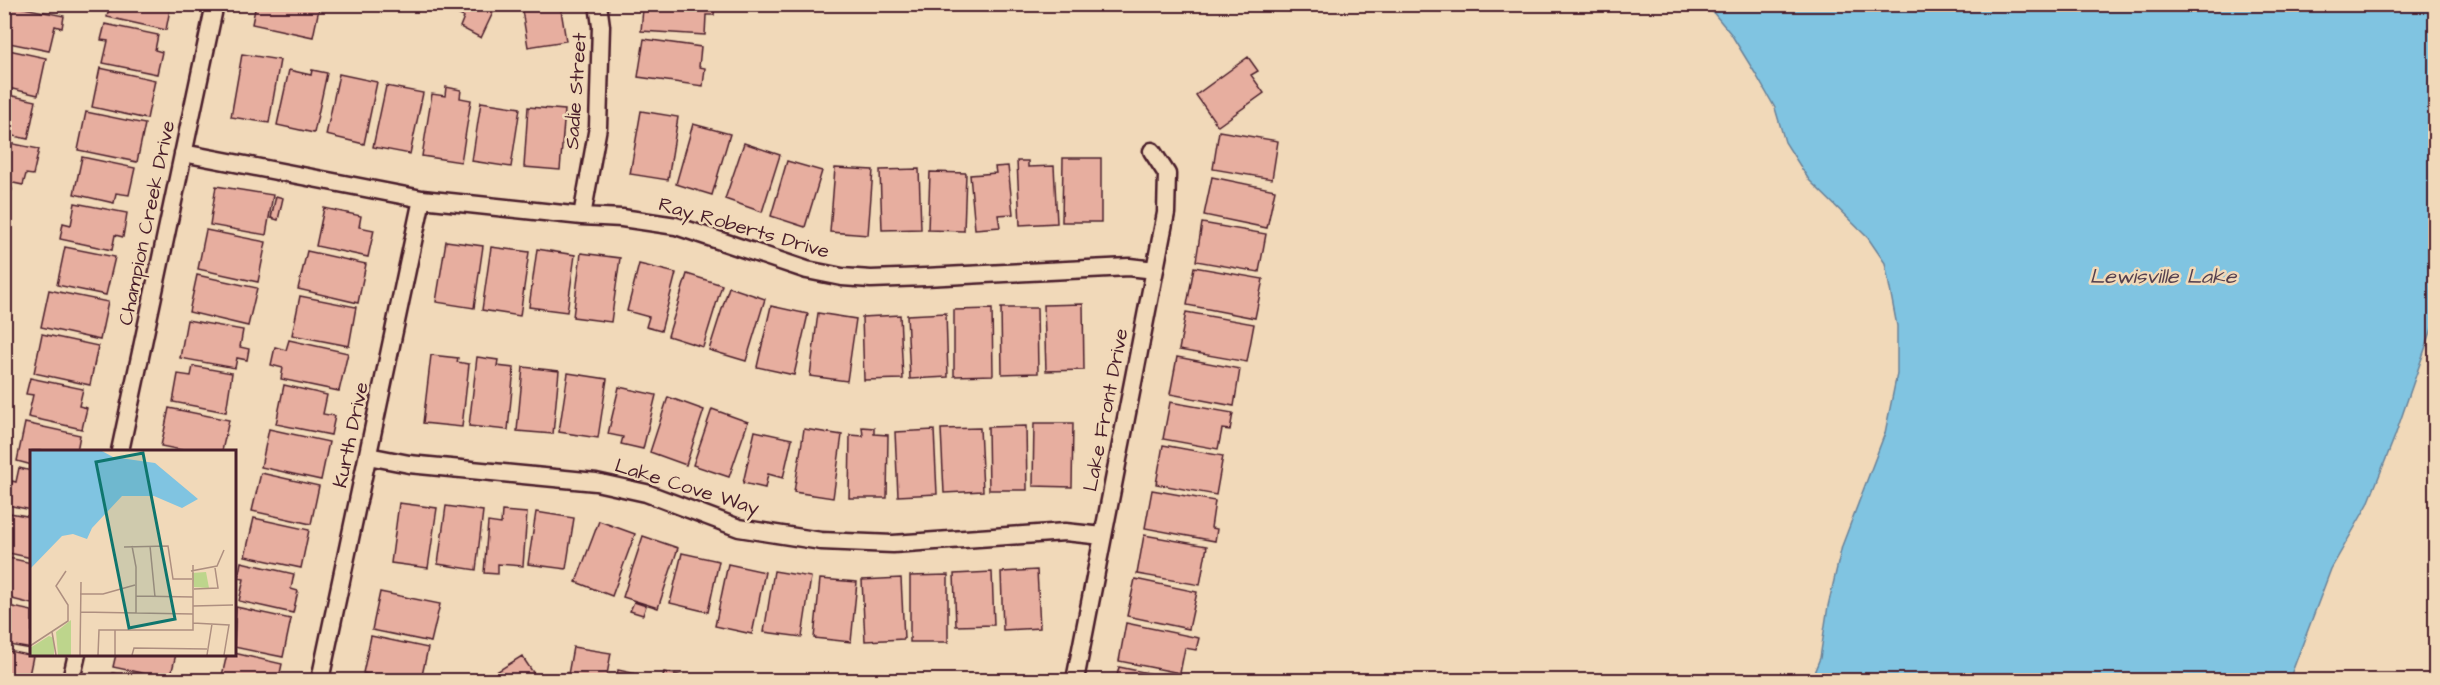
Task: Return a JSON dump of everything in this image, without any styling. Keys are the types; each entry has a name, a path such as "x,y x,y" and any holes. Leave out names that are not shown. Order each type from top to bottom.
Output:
{"street":[{"name":"Champion Creek Drive","path":"120,450 215,4"},
{"name":"Sadie Street","path":"582,216 598,128 601,26 598,4"},
{"name":"Lake Front Drive","path":"1075,681 1166,213 1167,174 1152,152"},
{"name":"Ray Roberts Drive","path":"183,153 422,199 622,218 676,226 807,270 842,277 872,279 1129,267 1155,270"},
{"name":"Kurth Drive","path":"320,681 422,199"},
{"name":"Lake Cove Way","path":"368,456 409,464 596,482 646,493 739,528 821,541 893,544 1065,532 1103,536"},
{"path":"71,681 77,655"}],"water":[{"name":"Lewisville Lake","path":"1707,5 2435,5 2435,320 2395,436 2368,504 2331,569 2289,680 1811,680 1820,658 1828,606 1842,546 1885,433 1897,374 1897,326 1885,263 1868,238 1809,180 1785,142 1775,108 1755,73 1731,34"}],"building":[{"path":"4,4 64,16 62,28 55,26 49,51 4,42"},
{"path":"110,4 171,4 166,30 107,17"},
{"path":"256,4 320,4 313,37 252,24"},
{"path":"456,4 497,4 481,38 460,27 464,17 453,12"},
{"path":"521,4 560,4 566,41 528,47"},
{"path":"650,4 715,4 714,15 706,15 705,35 641,31 643,9 650,10"},
{"path":"105,24 158,35 155,50 162,52 157,74 103,63 108,41 101,40"},
{"path":"644,39 701,47 699,67 705,68 703,86 638,77"},
{"path":"4,49 46,58 38,95 4,87"},
{"path":"242,54 280,60 269,123 231,117"},
{"path":"1248,57 1258,71 1251,75 1264,93 1218,126 1196,95"},
{"path":"100,68 155,80 147,119 92,107"},
{"path":"289,70 311,75 312,70 327,73 314,133 277,125"},
{"path":"339,74 377,82 364,144 326,135"},
{"path":"386,86 423,93 410,154 373,147"},
{"path":"446,87 461,90 460,98 471,100 461,162 422,156 432,94 445,96"},
{"path":"4,94 36,101 28,139 4,134"},
{"path":"481,102 520,108 511,167 472,161"},
{"path":"528,107 565,110 560,170 524,167"},
{"path":"641,111 678,117 668,180 630,174"},
{"path":"86,112 145,124 137,162 78,150"},
{"path":"693,124 730,134 712,195 676,184"},
{"path":"1219,131 1278,141 1272,179 1213,169"},
{"path":"4,142 39,149 33,175 26,174 23,185 4,181"},
{"path":"744,143 780,155 762,212 725,199"},
{"path":"82,157 135,168 129,195 116,193 114,203 74,194"},
{"path":"1063,158 1101,158 1101,222 1062,222"},
{"path":"787,161 822,171 805,227 771,216"},
{"path":"1017,161 1028,161 1028,167 1054,166 1057,223 1020,225"},
{"path":"1008,166 1013,214 998,215 1000,227 975,229 970,175 996,173 995,167"},
{"path":"835,168 873,170 868,235 830,232"},
{"path":"919,169 921,229 882,230 880,170"},
{"path":"930,172 966,173 964,231 928,230"},
{"path":"1212,177 1275,190 1267,228 1204,215"},
{"path":"216,186 273,195 266,235 210,225"},
{"path":"4,187 12,189 4,222"},
{"path":"276,196 283,198 278,220 271,218"},
{"path":"75,203 127,213 123,237 115,235 112,250 60,239 63,223 71,225"},
{"path":"324,208 361,216 359,227 374,230 368,257 316,246"},
{"path":"1202,223 1266,234 1259,272 1196,261"},
{"path":"206,230 266,242 258,282 198,269"},
{"path":"446,241 483,246 474,308 436,302"},
{"path":"65,247 115,257 106,295 57,285"},
{"path":"491,247 529,252 520,316 482,310"},
{"path":"537,249 575,255 567,312 529,307"},
{"path":"307,251 366,264 358,303 298,289"},
{"path":"581,253 620,258 611,322 573,317"},
{"path":"639,264 676,273 661,331 646,327 649,317 627,311"},
{"path":"1194,267 1263,279 1255,318 1187,305"},
{"path":"687,274 722,285 703,347 668,336"},
{"path":"197,275 257,288 248,326 189,312"},
{"path":"729,287 765,299 746,361 709,350"},
{"path":"49,290 108,302 100,340 41,327"},
{"path":"300,296 356,307 349,346 292,335"},
{"path":"1083,304 1084,370 1046,371 1044,305"},
{"path":"771,306 808,314 794,375 757,367"},
{"path":"1001,308 1037,308 1038,373 1002,374"},
{"path":"992,309 993,375 954,376 954,310"},
{"path":"1186,312 1254,324 1247,362 1179,350"},
{"path":"818,313 856,319 847,381 810,376"},
{"path":"946,313 948,377 910,379 907,315"},
{"path":"900,315 903,379 864,380 862,317"},
{"path":"187,320 243,330 240,347 249,349 247,360 237,358 235,368 180,358"},
{"path":"42,334 98,346 90,385 34,373"},
{"path":"289,340 348,353 339,391 281,379 283,368 271,365 275,347 286,350"},
{"path":"431,355 458,358 457,362 469,364 462,427 423,423"},
{"path":"477,357 498,360 497,366 514,368 508,430 469,426"},
{"path":"1177,357 1240,369 1234,406 1170,394"},
{"path":"193,366 232,373 226,412 173,402 178,374 191,376"},
{"path":"523,367 559,371 553,434 517,431"},
{"path":"568,373 607,379 598,438 559,432"},
{"path":"30,378 83,389 79,406 87,408 82,429 28,417 33,395 26,394"},
{"path":"284,385 327,395 323,414 335,416 331,435 276,424"},
{"path":"619,387 656,395 643,449 621,444 623,437 608,434"},
{"path":"668,397 704,410 686,465 650,452"},
{"path":"1170,402 1233,413 1230,430 1222,429 1218,449 1163,439"},
{"path":"169,408 229,420 222,450 181,450 161,446"},
{"path":"712,409 748,422 729,477 693,465"},
{"path":"25,423 80,435 77,450 30,450 30,464 17,461"},
{"path":"1034,423 1073,423 1072,487 1033,486"},
{"path":"1026,426 1027,490 989,490 988,427"},
{"path":"862,427 874,428 874,434 888,435 887,498 849,498 850,435 863,436"},
{"path":"980,428 983,491 944,493 941,429"},
{"path":"269,429 329,442 321,480 261,467"},
{"path":"804,429 842,435 833,498 794,492"},
{"path":"934,430 937,494 898,496 895,432"},
{"path":"755,431 792,439 783,478 768,474 765,488 743,483"},
{"path":"1163,445 1223,456 1216,495 1156,484"},
{"path":"19,468 30,471 30,510 7,505 12,481 16,482"},
{"path":"261,473 319,486 311,524 252,511"},
{"path":"1152,490 1215,501 1211,528 1217,529 1215,541 1145,528"},
{"path":"399,503 437,508 428,568 391,563"},
{"path":"446,506 483,511 476,570 438,564"},
{"path":"502,511 527,513 523,566 498,564 498,574 484,573 488,522 501,524"},
{"path":"4,512 30,517 30,558 4,552"},
{"path":"536,512 574,518 566,569 528,564"},
{"path":"254,518 309,530 301,568 245,556"},
{"path":"599,521 635,534 612,596 576,582"},
{"path":"1144,535 1207,546 1200,585 1137,574"},
{"path":"643,536 678,548 658,608 623,597"},
{"path":"682,553 719,561 708,612 670,603"},
{"path":"4,557 30,563 30,604 4,597"},
{"path":"241,562 294,574 291,589 298,591 293,613 239,601 244,579 238,578"},
{"path":"728,564 765,572 752,634 715,626"},
{"path":"1037,570 1040,628 1003,630 1001,572"},
{"path":"774,571 811,577 802,637 764,632"},
{"path":"992,572 994,625 956,626 954,574"},
{"path":"948,575 948,642 910,642 910,576"},
{"path":"901,578 904,639 865,641 862,580"},
{"path":"820,579 857,582 851,642 814,638"},
{"path":"1135,579 1197,592 1189,629 1127,616"},
{"path":"380,592 440,604 431,642 372,630"},
{"path":"634,602 646,606 643,615 630,611"},
{"path":"4,605 30,611 30,649 4,644"},
{"path":"236,607 291,619 283,657 236,647"},
{"path":"1126,623 1199,638 1196,650 1185,648 1180,673 1119,661"},
{"path":"371,636 428,648 421,680 396,680 363,673"},
{"path":"573,647 611,653 606,680 567,680"},
{"path":"4,650 33,656 28,680 4,680"},
{"path":"236,653 282,664 279,678 221,680 227,655"},
{"path":"116,655 176,655 170,679 113,667"},
{"path":"522,656 538,680 492,680 490,676"},
{"path":"1119,667 1182,680 1116,680"},
{"path":"618,670 655,678 655,680 616,680"},
{"path":"664,672 702,680 662,680"},
{"path":"113,673 145,680 111,680"}]}
